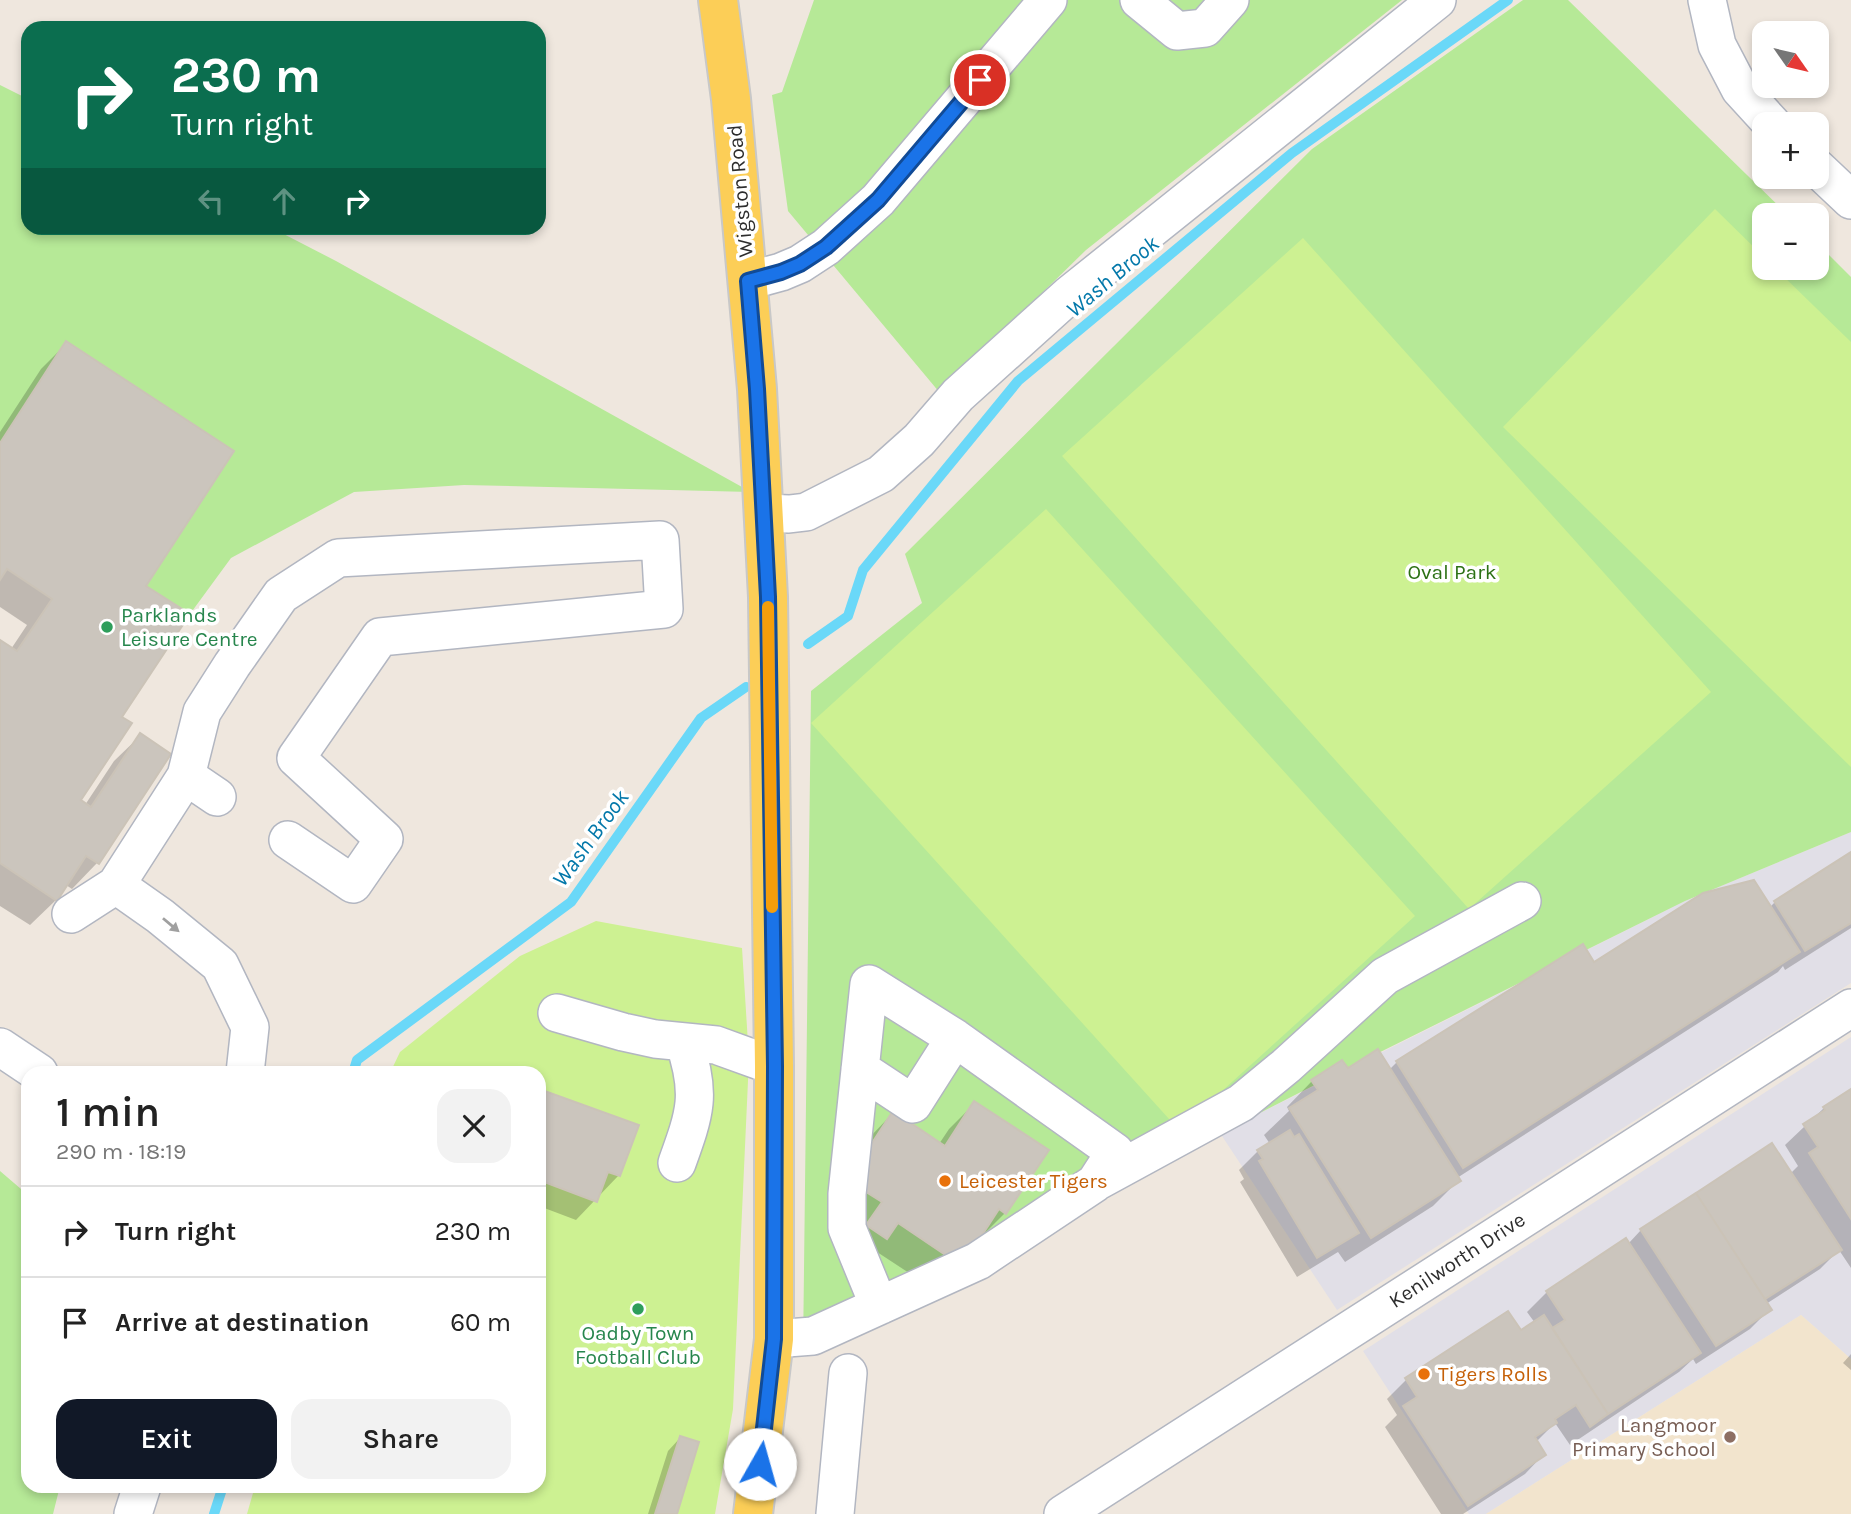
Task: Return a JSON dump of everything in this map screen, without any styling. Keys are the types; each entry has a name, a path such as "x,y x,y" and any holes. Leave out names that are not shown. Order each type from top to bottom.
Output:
{"main road":[{"name":"Wigston Road","path":"719,0 731,99 757,389 768,597 775,1066 774,1339 754,1514"}],"street":[{"path":"748,281 800,264 826,247 878,200 1048,0"},
{"path":"1139,0 1177,31 1205,28 1230,0"},
{"path":"764,513 806,512 881,474 919,440 958,395 1069,295 1437,0"},
{"path":"1707,0 1717,45 1740,89 1761,112"},
{"path":"1829,179 1851,200"},
{"path":"71,914 116,885 186,776 202,712 281,595 338,558 660,540 664,609 380,637 296,758 384,839 353,884 288,840"},
{"path":"186,776 217,797"},
{"path":"116,885 160,916 220,965 250,1027 246,1066"},
{"path":"774,1339 813,1336 978,1261 1095,1183 1241,1103 1385,976 1522,901"},
{"path":"879,1306 847,1228 847,1194 869,984 955,1038 1115,1152 1095,1183"},
{"name":"Kenilworth Drive","path":"1063,1514 1851,1008"},
{"path":"556,1013 655,1039 716,1045 775,1066"},
{"path":"860,1069 913,1104 955,1038"},
{"path":"677,1163 696,1098 694,1077 684,1042"},
{"path":"0,1047 28,1066"},
{"path":"835,1514 848,1373"},
{"path":"133,1514 140,1493"}],"shaded area":[{"path":"1851,832 1851,983 1337,1310 1220,1133 1685,901"},
{"path":"1851,1037 1851,1359 1801,1315 1486,1514 1469,1514 1363,1351"},
{"name":"Langmoor Primary School","path":"1801,1315 1851,1359 1851,1514 1486,1514"}],"green space":[{"path":"814,0 1402,0 1086,250 940,393 788,211 772,95 782,92"},
{"name":"Oval Park","path":"1523,0 1568,0 1752,180 1752,189 1761,189 1776,203 1752,203 1752,280 1829,280 1829,255 1851,277 1851,832 1685,901 1348,1068 803,1352 811,691 922,603 905,554 1312,149"},
{"path":"0,85 21,96 21,235 286,235 751,492 464,485 354,492 231,558 190,614 146,586 66,341 0,443"},
{"path":"1715,209 1752,245 1752,280 1787,280 1851,342 1851,767 1503,427"},
{"path":"1303,238 1711,692 1469,909 1062,456"},
{"path":"1046,509 1415,916 1179,1130 811,723"},
{"name":"Oadby Town Football Club","path":"596,921 742,948 749,1059 733,1409 715,1514 247,1514 253,1493 546,1493 546,1066 393,1066 400,1052 520,956"},
{"path":"0,1171 21,1189 21,1493 58,1493 53,1514 0,1514"}],"building":[{"name":"Parklands Leisure Centre","path":"66,341 234,451 146,586 190,614 122,717 132,723 81,800 91,807 140,733 171,754 99,864 86,856 57,901 0,863 0,640 17,651 52,599 7,569 0,580 0,443"},
{"path":"1851,852 1851,923 1805,951 1774,901"},
{"path":"1754,880 1800,952 1463,1168 1396,1061 1583,944 1594,962 1703,893"},
{"path":"1378,1049 1461,1181 1371,1238 1289,1108 1318,1090 1311,1080 1342,1060 1348,1068"},
{"path":"1851,1089 1851,1219 1809,1153 1818,1147 1803,1124"},
{"path":"546,1092 639,1125 620,1176 608,1172 597,1202 546,1183"},
{"name":"Leicester Tigers","path":"974,1101 1049,1150 1006,1214 999,1209 962,1266 898,1223 887,1239 866,1225 882,1202 858,1187 855,1169 893,1111 945,1146"},
{"path":"1290,1130 1294,1137 1299,1134 1359,1233 1317,1258 1259,1161 1263,1159 1257,1150"},
{"path":"1772,1143 1842,1250 1765,1299 1696,1193"},
{"path":"1696,1193 1772,1310 1716,1346 1640,1229"},
{"path":"1626,1238 1701,1353 1608,1414 1552,1328 1565,1320 1546,1291"},
{"path":"1508,1311 1521,1330 1544,1315 1608,1414 1590,1427 1576,1405 1555,1419 1557,1423 1535,1437 1546,1455 1468,1506 1403,1406 1417,1397 1405,1378"},
{"path":"680,1436 699,1442 677,1514 655,1514"}],"waterway":[{"name":"Wash Brook","path":"808,644 848,616 863,570 1018,381 1292,153 1508,0"},
{"name":"Wash Brook","path":"355,1066 357,1060 571,902 701,718 746,687"},
{"name":"Wash Brook","path":"214,1514 221,1493"}],"slow traffic":[{"path":"768,607 772,907"}],"place":[{"name":"Parklands Leisure Centre","path":"107,627"},
{"name":"Leicester Tigers","path":"945,1181"},
{"name":"Oadby Town Football Club","path":"638,1309"},
{"name":"Tigers Rolls","path":"1424,1374"},
{"name":"Langmoor Primary School","path":"1730,1437"}],"route":[{"path":"760,1464 774,1339 775,1066 768,597 757,389 748,281 800,264 826,247 878,200 980,80"}]}
